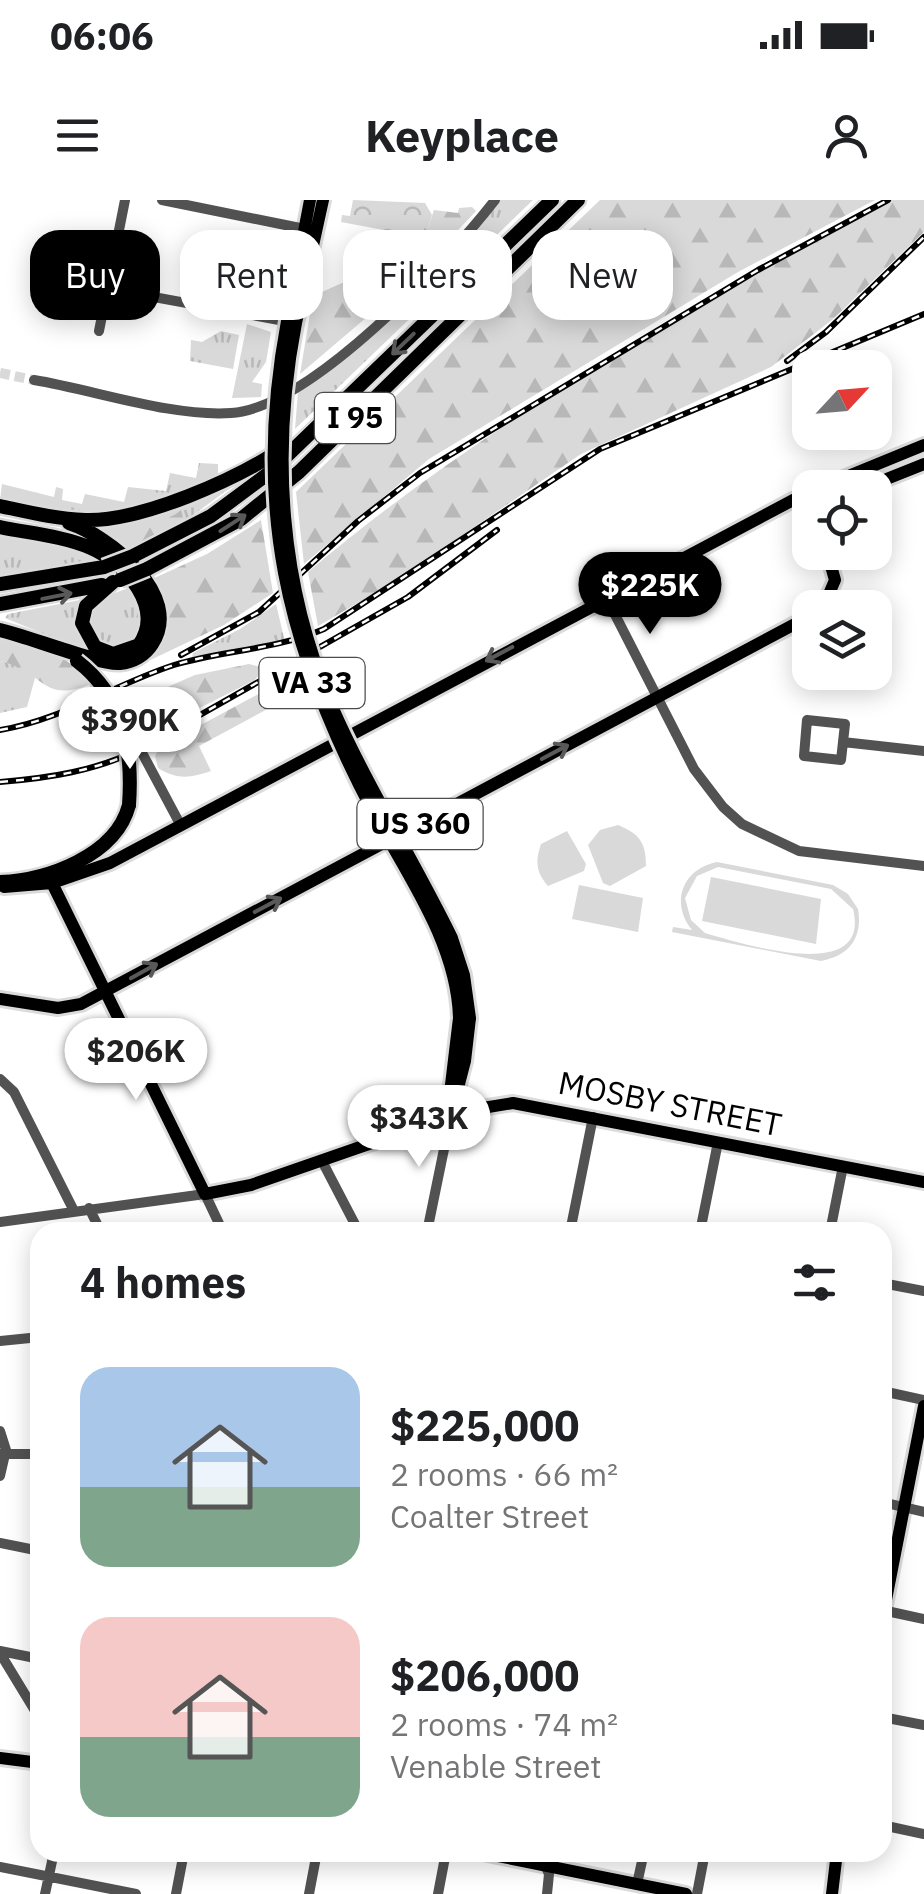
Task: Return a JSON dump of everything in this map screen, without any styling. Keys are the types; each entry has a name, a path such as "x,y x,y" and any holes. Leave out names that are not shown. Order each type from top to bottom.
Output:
{"highway":[{"path":"524,227 544,200"},
{"name":"I 95","path":"0,584 46,580 133,556 183,533 239,497 552,200"},
{"name":"I 95","path":"549,230 578,200"},
{"path":"550,230 586,200"},
{"name":"I 95","path":"0,604 116,581 214,536 270,498 532,247"},
{"path":"0,506 50,516 105,519 179,496 262,462 343,402"},
{"path":"0,630 114,664 142,655 159,628 158,606 137,570 104,540 50,516"},
{"path":"0,527 84,545 127,575 145,601 149,628 139,645 113,654 95,647 82,623 86,606 116,581"},
{"path":"0,885 37,877 85,856 113,836 128,806 128,751 122,719 108,691 77,661 26,636"}],"main road":[{"name":"VA 33","path":"310,200 310,230"},
{"name":"VA 33","path":"310,230 323,200"},
{"name":"VA 33","path":"291,322 282,465 287,539 300,612 342,728 452,938 464,974 465,1061 451,1115"},
{"path":"864,470 924,446"},
{"path":"892,477 924,464"},
{"path":"0,885 52,882 110,863 792,500"},
{"name":"US 360","path":"0,999 66,1008 106,992 792,626"},
{"path":"52,882 205,1194"},
{"name":"MOSBY STREET","path":"205,1194 251,1185 451,1115 513,1103 924,1182"},
{"path":"892,1569 924,1403"},
{"path":"0,1758 30,1764"},
{"path":"527,1862 681,1894"},
{"path":"832,1894 835,1862"},
{"path":"833,1876 841,1894"}],"street":[{"path":"119,230 125,200"},
{"path":"162,200 310,230"},
{"path":"34,380 200,412 233,413 280,399 347,350 425,279 495,200"},
{"path":"160,297 291,322"},
{"path":"99,331 101,320"},
{"path":"606,597 708,790 760,836 812,854 924,866"},
{"path":"122,700 140,749 180,824"},
{"path":"807,720 844,724 843,742 841,760 804,756 807,720"},
{"path":"843,742 924,751"},
{"path":"0,1079 14,1092 74,1211"},
{"path":"429,1222 451,1115"},
{"path":"572,1222 594,1118"},
{"path":"702,1222 718,1142"},
{"path":"322,1161 353,1222"},
{"path":"832,1222 843,1166"},
{"path":"205,1194 219,1222"},
{"name":"MOSBY STREET","path":"0,1222 205,1194"},
{"path":"89,1208 96,1222"},
{"path":"892,1285 924,1291"},
{"path":"0,1341 30,1338"},
{"path":"892,1394 924,1403"},
{"path":"0,1431 0,1476"},
{"path":"2,1455 30,1454"},
{"path":"892,1505 924,1512"},
{"path":"0,1543 30,1549"},
{"path":"892,1615 924,1619"},
{"path":"0,1652 30,1658"},
{"path":"0,1652 30,1702"},
{"path":"892,1720 924,1725"},
{"path":"892,1827 924,1834"},
{"path":"46,1894 52,1862"},
{"path":"176,1894 182,1862"},
{"path":"309,1894 315,1862"},
{"path":"438,1894 444,1862"},
{"path":"544,1862 547,1894"},
{"path":"638,1884 642,1862"},
{"path":"697,1894 703,1862"},
{"path":"0,1867 136,1894"}],"green space":[{"path":"353,200 425,203 432,215 428,228 406,230 341,222 342,215 350,216"},
{"path":"500,200 533,200 502,230 471,230"},
{"path":"600,200 875,200 738,272 673,311 673,230 569,230"},
{"path":"891,200 924,200 924,232 832,320 771,367 581,454 394,582 318,626 308,572 445,466 516,418 739,284"},
{"path":"472,207 476,211 458,230 406,230 428,228 434,210 458,213 459,208"},
{"path":"532,265 532,320 659,320 429,459 304,564 296,492 475,320 512,320 512,285"},
{"path":"343,283 343,320 363,320 300,374 309,320 323,320 323,292"},
{"path":"383,320 408,320 295,429 298,392 359,345"},
{"path":"247,324 271,332 266,362 252,382 262,384 261,397 232,398"},
{"path":"221,331 239,335 233,369 190,361 191,340 202,342"},
{"path":"199,463 218,464 218,473 222,474 114,510 65,511 0,501 2,484 54,497 56,487 63,489 62,500 82,504 85,494 124,502 128,487 166,491 170,473 196,478"},
{"path":"252,472 185,521 124,550 81,523"},
{"path":"181,510 184,522 126,549 123,534"},
{"path":"261,520 273,593 224,625 142,664 135,663 150,580 207,554"},
{"path":"0,532 74,547 99,558 42,572 0,576"},
{"path":"131,587 140,607 138,632 114,649 96,641 87,624 99,599"},
{"path":"85,599 77,622 90,653 5,618 8,614"},
{"path":"276,604 285,642 192,657 193,653 240,629"},
{"path":"0,634 50,649 96,682 65,691 45,685 16,666 0,661"},
{"path":"0,661 28,668 35,678 27,707 0,713"},
{"path":"249,664 264,668 255,680 148,734 133,702 195,675"},
{"path":"277,684 285,691 284,700 199,746 211,771 184,777 158,768 155,756 160,747"},
{"path":"618,825 640,840 646,866 610,886 603,883 588,845 600,830"},
{"path":"567,831 586,864 584,871 548,886 538,866 541,844"},
{"path":"717,862 833,885 848,894 858,909 856,937 839,955 821,961 672,932 673,927 692,930 685,920 681,898 688,879","holes":["718,867 831,889 853,909 854,933 843,947 824,953 772,950 705,933 691,920 685,898 697,876"]},
{"path":"711,877 821,899 816,944 702,921"},
{"path":"579,885 643,898 638,932 572,919"}],"tunnel":[{"path":"0,373 34,380"}],"railway":[{"path":"181,655 259,612 358,521 420,473 758,270 888,200"},
{"path":"787,361 826,332 924,237"},
{"path":"0,730 67,710 174,665 287,641 324,629 600,449 924,314"},
{"path":"0,782 72,772 140,749 408,597 497,530"}]}
